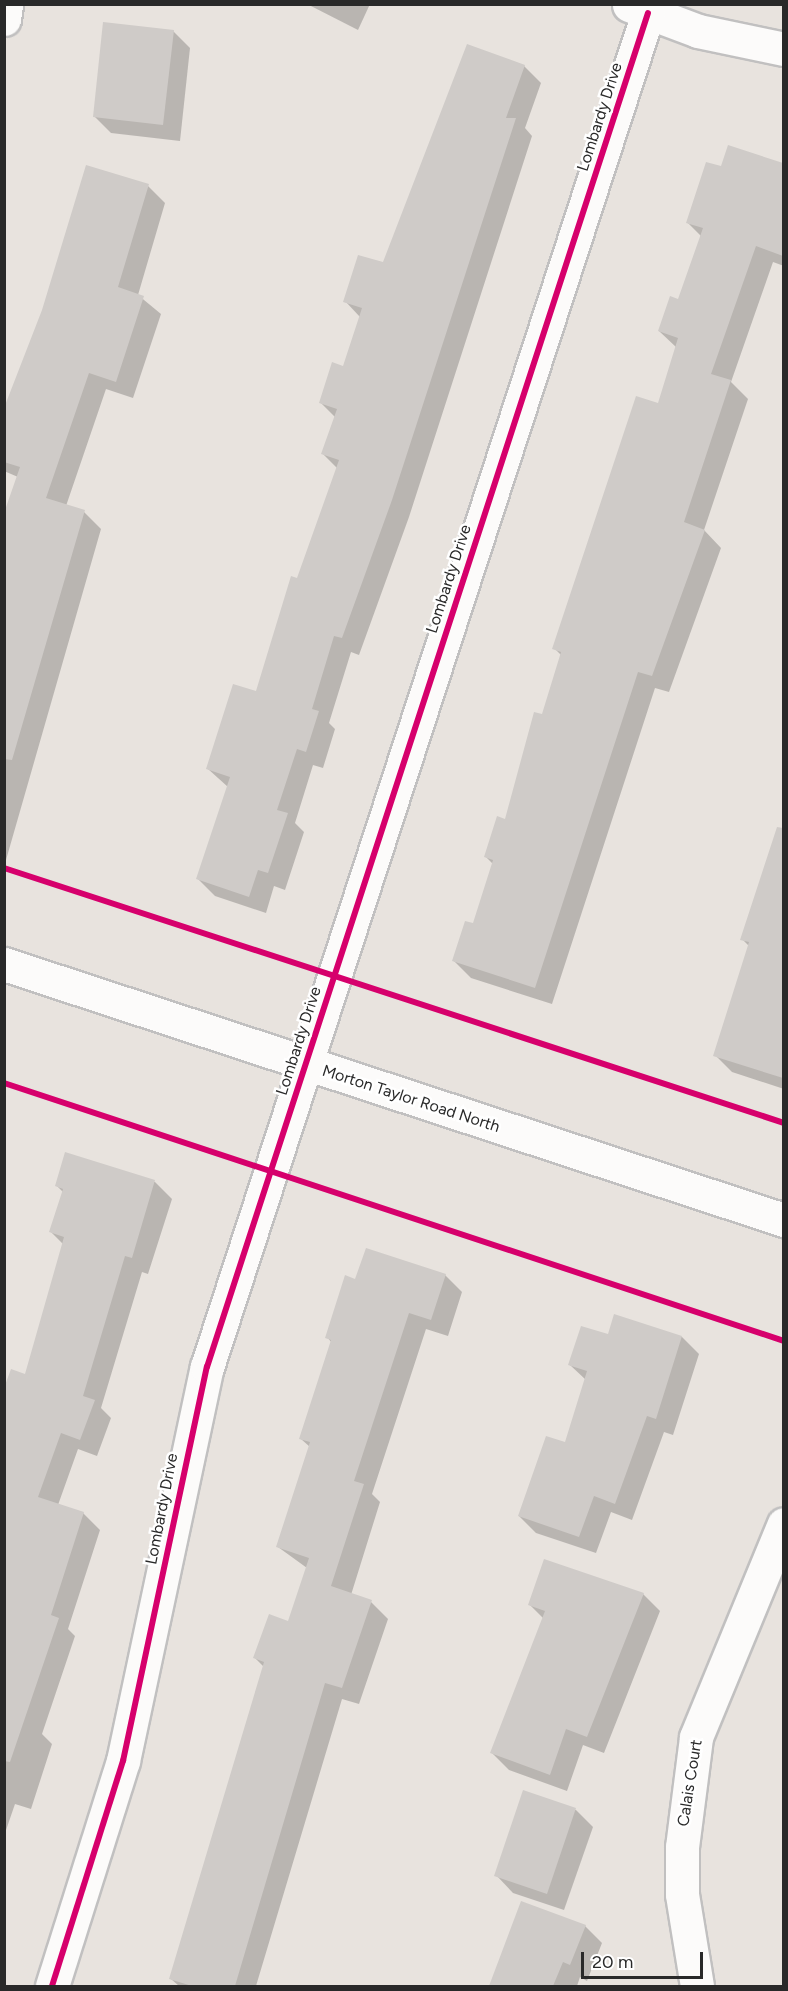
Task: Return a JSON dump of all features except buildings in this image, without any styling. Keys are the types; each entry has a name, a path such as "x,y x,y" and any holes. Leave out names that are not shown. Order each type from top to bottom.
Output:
{"street":[{"path":"4,18 6,4"},
{"path":"638,9 783,49"},
{"name":"Lombardy Drive","path":"52,1986 123,1761 207,1367 305,1065 638,9"},
{"name":"Morton Taylor Road North","path":"4,964 305,1065 783,1220"},
{"name":"Calais Court","path":"697,1986 682,1894 682,1847 696,1737 783,1524"}],"cycle path":[{"path":"52,1986 123,1761 207,1367 648,13"},
{"path":"4,868 784,1123"},
{"path":"4,1083 784,1341"}]}
